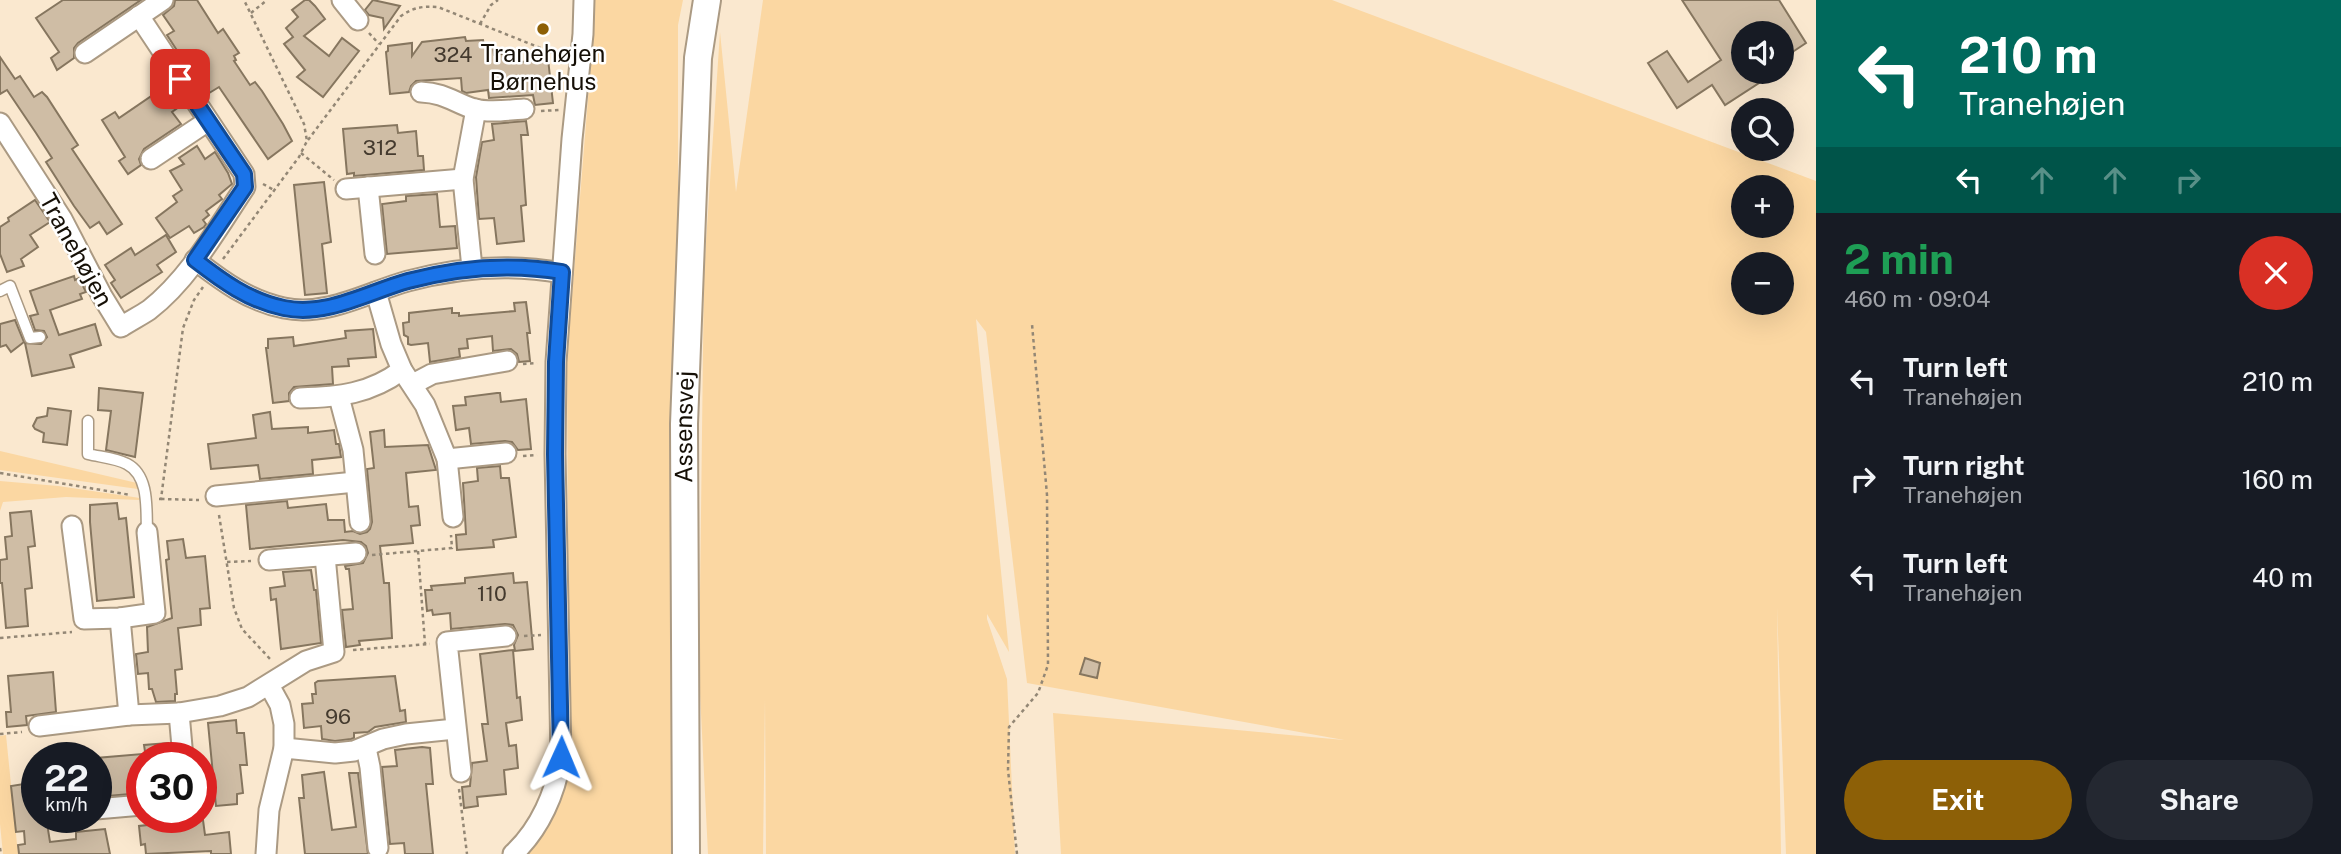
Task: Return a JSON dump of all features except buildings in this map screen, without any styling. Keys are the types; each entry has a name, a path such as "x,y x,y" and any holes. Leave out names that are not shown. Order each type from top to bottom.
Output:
{"main road":[{"name":"Assensvej","path":"685,854 684,424 698,58 707,0"}],"street":[{"path":"85,52 163,0"},
{"path":"342,0 358,20"},
{"path":"513,854 533,830 547,807 559,775 562,729 555,454 556,362 584,0"},
{"name":"Tranehøjen","path":"0,123 62,219 121,327 149,310 174,286 195,260 245,187 244,174 139,16"},
{"path":"421,92 440,93 476,109 524,109"},
{"path":"472,268 463,179 476,109"},
{"path":"151,159 208,121"},
{"path":"346,190 463,179"},
{"path":"368,187 375,254"},
{"path":"195,260 241,293 287,309 338,305 406,282 472,268 531,267 562,272"},
{"path":"376,292 390,344 434,423 447,459 453,517"},
{"path":"300,398 339,397 408,377 507,361"},
{"path":"339,397 352,450 360,522"},
{"path":"447,459 506,453"},
{"path":"217,498 355,482"},
{"path":"72,526 84,619 155,613 147,532"},
{"path":"269,561 356,553"},
{"path":"39,726 129,715 179,713 220,706 248,697 306,661 334,652 325,556"},
{"path":"120,618 129,715"},
{"path":"461,772 447,642 506,636"},
{"path":"266,854 269,810 284,748 284,724 276,681"},
{"path":"179,713 182,742"},
{"path":"284,748 335,753 366,748 383,739 406,734 455,729"},
{"path":"366,748 378,848"}],"lane":[{"path":"0,291 10,286 30,338 40,337"},
{"path":"88,421 88,454 127,464 138,475 146,497 147,532"}],"path":[{"path":"244,0 304,124 307,141"},
{"path":"250,14 267,0"},
{"path":"480,24 491,5 498,0"},
{"path":"161,499 183,328 194,300 307,141 401,16 412,8 438,7 579,64"},
{"path":"524,109 525,113 574,108"},
{"path":"301,153 346,190"},
{"path":"1017,854 1008,770 1009,727 1038,693 1048,665 1047,495 1032,324"},
{"path":"507,361 512,365 556,362"},
{"path":"506,453 506,457 555,454"},
{"path":"0,473 161,499 217,498 234,608 242,629 270,659 276,681"},
{"path":"356,553 360,556 452,548 450,519 453,517"},
{"path":"418,551 425,644"},
{"path":"226,562 269,561"},
{"path":"0,638 80,631 84,619"},
{"path":"506,636 559,634"},
{"path":"334,652 447,642"},
{"path":"0,734 38,731 39,726"},
{"path":"461,772 459,782 467,854"},
{"path":"0,848 1,854"}],"shaded area":[{"path":"592,0 683,0 678,25 678,854 528,854 553,817 569,763 567,357 592,50"},
{"path":"763,0 1332,0 1731,149 1731,161 1763,161 1816,181 1816,854 1786,854 1777,607 1781,854 1061,854 1053,713 1344,740 1027,683 986,332 976,319 1009,652 987,614 987,619 1007,679 1015,854 766,854 765,699 763,854 708,854 699,673 704,272 720,32 736,192"},
{"path":"0,451 137,483 138,489 0,470"},
{"path":"0,481 140,498 66,497 3,502 0,511"},
{"path":"6,735 18,854 3,854 0,824 0,736"}],"place":[{"name":"Tranehøjen Børnehus","path":"543,29"}],"route":[{"path":"180,79 244,174 245,187 195,260 241,293 287,309 312,309 338,305 440,273 472,268 531,267 562,272 556,362 555,454 561,757"}]}
